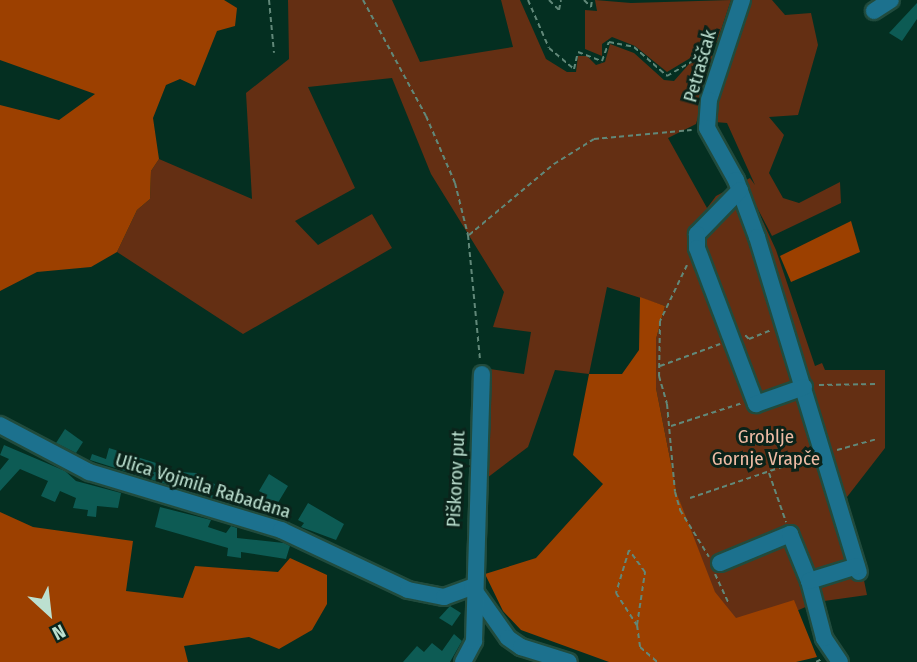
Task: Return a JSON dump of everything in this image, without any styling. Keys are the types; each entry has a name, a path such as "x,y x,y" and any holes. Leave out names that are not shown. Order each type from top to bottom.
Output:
{"street":[{"name":"Petraščak","path":"742,0 707,109 708,128 738,185 804,387 858,569 809,581"},
{"path":"874,11 891,0"},
{"path":"738,185 697,234 696,245 753,398 759,404 804,387"},
{"name":"Piškorov put","path":"463,662 473,647 472,587 482,374"},
{"name":"Ulica Vojmila Rabadana","path":"0,425 89,472 281,530 408,590 444,597 472,587"},
{"path":"716,563 788,534 809,581 824,638 840,662"},
{"path":"472,587 508,638 521,647 569,662"}],"path":[{"path":"269,0 274,52"},
{"path":"363,0 426,116 455,183 468,235 482,374"},
{"path":"528,0 549,48 574,69 580,51 602,61 607,44 620,42 671,75 728,44"},
{"path":"549,0 559,10 561,0"},
{"path":"584,0 591,7 592,0"},
{"path":"468,235 554,164 594,139 708,128"},
{"path":"696,245 660,321 659,376 670,427 678,501 716,563 715,577 729,604"},
{"path":"804,387 877,384"},
{"path":"670,427 753,398"},
{"path":"690,498 824,452 877,439"},
{"path":"769,472 788,534"},
{"path":"637,625 616,593 629,550 645,572 637,625 639,647 657,662"}],"green space":[{"name":"Groblje Gornje Vrapče","path":"288,0 392,0 420,62 513,47 501,0 520,0 546,59 567,72 576,72 578,56 587,56 596,65 605,62 610,44 634,53 664,80 674,81 689,64 716,54 696,124 668,138 707,208 716,196 750,178 755,185 727,123 715,122 712,107 751,0 772,0 785,15 811,13 818,45 798,115 769,117 784,135 769,173 783,198 799,203 840,182 841,203 772,236 753,200 776,250 815,366 822,363 825,370 885,370 885,448 847,497 867,595 817,602 737,637 705,574 677,494 656,388 656,339 665,306 607,287 589,374 555,370 528,447 487,478 490,369 524,374 531,332 493,327 504,292 431,174 392,78 308,87 355,188 295,221 318,245 372,214 392,248 243,334 117,252 137,210 150,199 151,171 159,159 252,199 246,93 289,59"},
{"path":"595,0 631,3 731,0 717,42 667,72 635,46 612,37 602,44 602,56 585,49 585,10 597,11"}],"shaded area":[{"path":"0,0 224,0 237,8 235,26 217,31 195,86 180,79 166,85 153,118 159,159 151,171 150,199 137,210 117,252 91,267 37,272 0,291 0,105 59,120 95,94 0,60"},
{"path":"851,221 860,252 791,282 780,256"},
{"path":"640,297 665,306 656,339 656,388 677,494 715,592 736,618 794,600 817,657 796,662 609,662 521,630 503,611 485,574 536,558 603,484 573,455 589,374 622,374 639,350"},
{"path":"0,512 33,527 133,541 126,591 183,598 195,566 278,572 290,558 327,575 327,604 312,630 279,649 249,637 184,646 188,662 0,662"}],"building":[{"path":"917,3 917,19 902,41 889,33"},
{"path":"65,429 83,442 76,453 56,443"},
{"path":"4,445 65,471 76,481 121,493 118,508 97,506 96,517 87,516 88,510 73,508 76,498 60,491 55,502 41,496 48,481 20,469 0,491 0,470 9,459 0,455"},
{"path":"109,448 156,463 154,472 174,475 172,486 90,460 92,454 106,459"},
{"path":"179,472 197,473 196,479 215,484 211,495 239,497 239,506 192,492 194,482 179,481"},
{"path":"269,474 288,486 270,516 255,511 265,495 259,491"},
{"path":"308,503 344,524 336,540 301,527 304,523 298,520"},
{"path":"160,507 211,520 208,527 226,533 231,526 237,528 237,538 284,543 290,546 286,559 241,552 241,558 227,556 228,548 155,527"},
{"path":"450,606 461,613 452,626 439,618"},
{"path":"454,634 462,641 450,662 403,662 417,646 424,652 432,643 442,651"}]}
